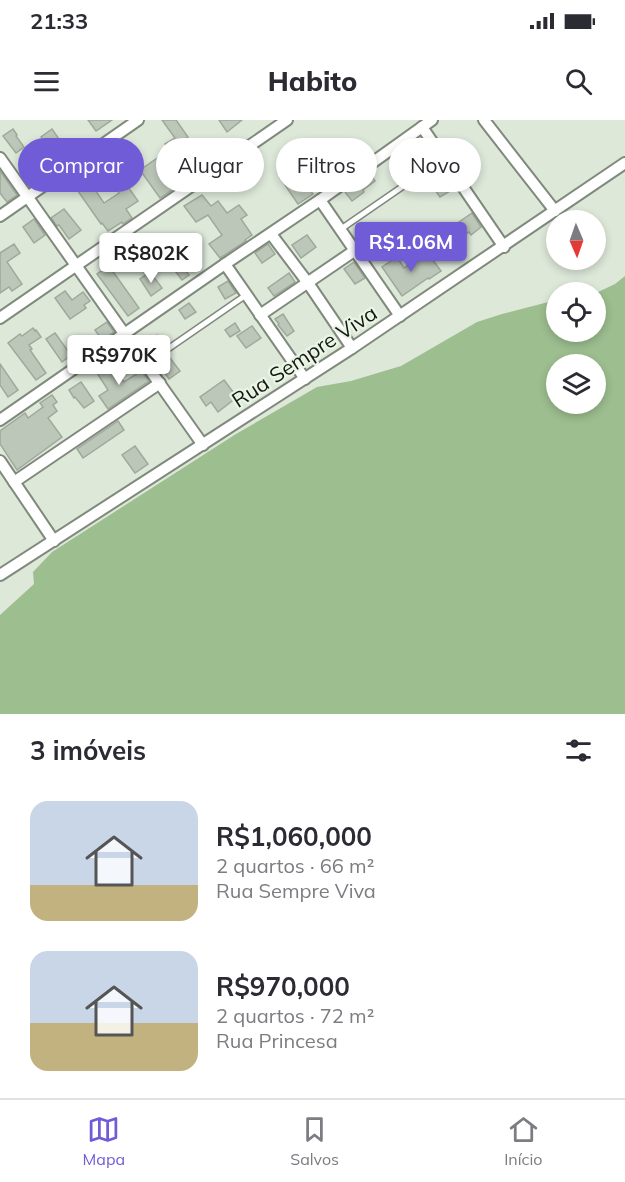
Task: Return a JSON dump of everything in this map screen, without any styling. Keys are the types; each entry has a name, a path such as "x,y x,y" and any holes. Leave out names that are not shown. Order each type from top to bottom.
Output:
{"street":[{"path":"0,216 138,120"},
{"path":"0,318 287,120"},
{"path":"0,420 320,200 432,120"},
{"path":"484,120 554,210"},
{"path":"422,127 430,138"},
{"path":"0,158 203,445"},
{"name":"Rua Sempre Viva","path":"556,210 625,163"},
{"path":"467,192 504,247"},
{"path":"320,200 400,316"},
{"name":"Rua Sempre Viva","path":"0,576 305,379 546,217"},
{"path":"271,234 352,348"},
{"path":"260,315 354,251"},
{"path":"225,264 305,379"},
{"path":"14,482 160,383"},
{"path":"0,461 54,541"}],"lane":[{"path":"341,230 395,192"},
{"path":"146,364 246,295"}],"green space":[{"path":"625,276 625,714 0,714 0,615 34,584 33,572 52,552 236,434 317,387 351,381 401,366 477,322 546,303 546,342 606,342 606,288"}],"building":[{"path":"88,120 112,120 96,131"},
{"path":"162,120 176,120 188,137 175,138"},
{"path":"219,120 242,120 227,132"},
{"path":"13,129 18,139 18,152 16,153 3,136"},
{"path":"52,129 58,138 42,138"},
{"path":"156,159 156,192 169,192 160,198 144,176 144,167"},
{"path":"0,171 17,195 7,202 0,193"},
{"path":"79,192 96,192 104,203 118,192 132,192 138,201 126,209 132,218 108,231"},
{"path":"290,192 312,192 313,194 298,204"},
{"path":"345,192 364,192 352,201"},
{"path":"436,192 448,192 440,197"},
{"path":"202,195 211,206 218,201 227,213 239,205 247,215 241,219 252,235 220,258 209,244 222,235 208,215 196,222 184,206"},
{"path":"64,209 81,230 69,239 51,218"},
{"path":"472,213 481,227 471,235 469,232 457,240 449,229"},
{"path":"34,219 45,235 34,243 23,227"},
{"path":"307,235 316,247 301,258 292,245"},
{"path":"14,244 20,253 7,262 22,284 12,291 9,287 0,293 0,253"},
{"path":"268,244 275,254 262,263 255,253"},
{"path":"427,252 441,271 402,296 382,267 397,257 404,268"},
{"path":"179,262 189,275 182,280 172,267"},
{"path":"354,262 365,278 355,284 344,269"},
{"path":"109,266 139,308 128,316 97,274"},
{"path":"150,272 162,288 151,296 140,279"},
{"path":"289,273 295,282 274,296 268,288"},
{"path":"228,281 236,293 225,299 218,287"},
{"path":"65,291 72,300 83,292 90,301 84,305 86,308 70,319 55,298"},
{"path":"189,303 196,312 185,319 179,310"},
{"path":"283,314 294,331 287,336 275,319"},
{"path":"107,322 114,332 102,340 95,330"},
{"path":"235,323 240,331 230,337 225,330"},
{"path":"252,326 261,338 246,348 237,336"},
{"path":"33,328 41,337 29,345 32,349 30,350 46,373 36,380 8,343"},
{"path":"55,333 71,355 62,362 46,339"},
{"path":"157,335 162,343 148,354 142,346"},
{"path":"119,352 124,359 121,361 123,363 116,368 109,359"},
{"path":"170,358 180,371 169,379 160,366"},
{"path":"0,364 18,390 8,397 0,385"},
{"path":"111,364 124,382 141,371 149,381 108,409 99,396 108,390 97,373"},
{"path":"224,380 237,397 218,412 211,402 206,406 200,397"},
{"path":"81,382 94,401 84,408 69,390"},
{"path":"52,395 57,402 53,405 57,411 48,418 62,437 17,470 0,444 0,431 25,413 28,418 43,407 40,403"},
{"path":"118,421 124,430 83,458 77,449"},
{"path":"135,446 148,464 135,473 122,455"}]}
